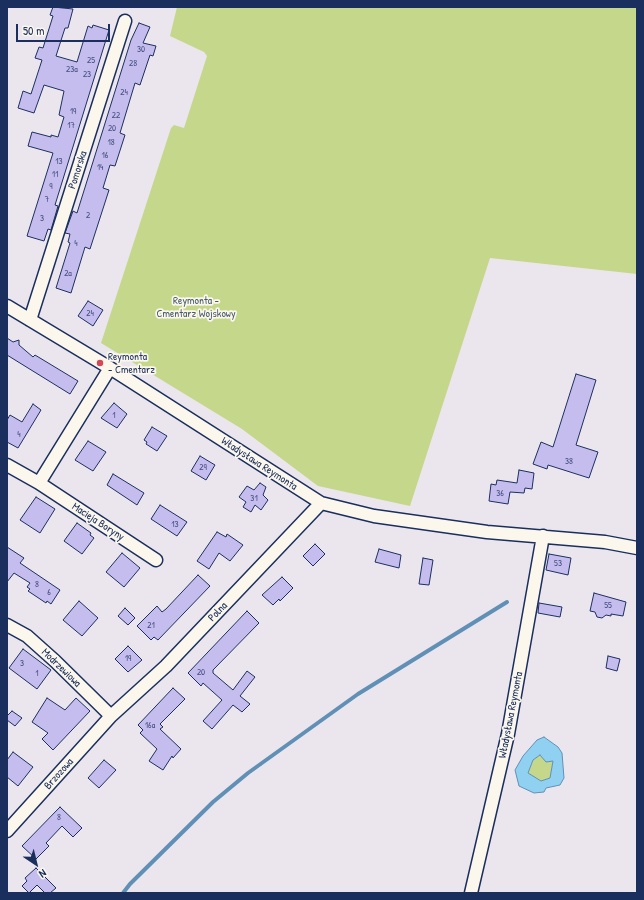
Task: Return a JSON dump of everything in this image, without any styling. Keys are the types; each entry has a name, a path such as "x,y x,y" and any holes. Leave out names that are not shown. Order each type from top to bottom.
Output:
{"street":[{"name":"Pomorska","path":"30,320 125,21"},
{"name":"Władysława Reymonta","path":"7,306 110,368 321,503 374,516 487,532 605,542 637,548"},
{"path":"39,483 110,368"},
{"name":"Macieja Boryny","path":"7,465 39,483 156,560"},
{"name":"Polna","path":"111,716 166,666 321,503"},
{"name":"Władysława Reymonta","path":"471,893 508,734 543,536"},
{"name":"Modrzewiowa","path":"7,625 27,636 55,660 111,716"},
{"name":"Brzozowa","path":"7,831 12,818 111,716"}],"green space":[{"name":"Reymonta - Cmentarz Wojskowy","path":"177,7 637,7 637,274 490,258 410,506 318,486 242,429 101,343 171,128 174,125 184,128 207,56 204,52 170,36"},
{"path":"540,755 553,760 550,778 541,781 528,773 533,760"}],"water":[{"path":"544,737 558,747 562,753 564,778 560,785 546,788 544,792 534,793 519,786 515,770 523,756 537,740","holes":["540,755 546,762 553,761 550,778 541,781 528,773 533,760"]}],"building":[{"path":"53,7 73,9 68,28 65,28 56,56 77,62 88,26 92,28 93,25 109,30 55,205 58,206 51,230 48,229 44,241 27,236 53,153 28,146 32,132 51,137 51,135 58,137 64,117 59,115 64,91 44,85 34,113 18,108 23,91 31,94 42,60 35,58 39,47 43,48 53,16 50,15"},
{"path":"139,23 150,27 143,43 156,46 153,56 150,55 140,85 135,83 120,133 125,135 115,166 110,165 103,188 109,190 90,249 85,247 71,293 56,288 70,243 68,242 70,234 65,233 73,211 77,213 131,40"},
{"path":"88,301 103,310 93,326 78,316"},
{"path":"7,338 13,342 19,340 19,345 33,357 35,355 78,381 70,394 7,355"},
{"path":"576,374 596,380 576,445 598,452 589,478 548,465 547,469 533,464 541,442 553,447"},
{"path":"114,403 127,414 117,428 101,418"},
{"path":"33,404 41,410 18,448 7,442 7,420 10,415 22,422"},
{"path":"152,427 167,436 157,451 146,444 147,442 144,440"},
{"path":"88,441 106,452 93,471 75,460"},
{"path":"200,456 215,465 206,480 191,471"},
{"path":"519,470 534,473 532,489 525,488 524,493 510,492 508,504 489,501 491,484 496,485 497,480 517,483"},
{"path":"113,474 144,493 137,505 107,485"},
{"path":"260,483 266,487 263,495 268,500 261,510 255,505 251,512 243,507 246,502 239,497 247,486 254,490"},
{"path":"36,497 55,509 40,533 20,520"},
{"path":"160,505 187,522 177,536 151,519"},
{"path":"77,523 91,533 90,535 94,538 82,554 64,541"},
{"path":"217,532 226,537 227,534 243,545 230,561 219,553 209,569 197,561"},
{"path":"315,544 325,554 313,566 303,556"},
{"path":"7,547 24,558 20,563 60,590 51,604 47,601 46,603 28,591 30,589 27,587 30,583 14,573 7,582"},
{"path":"379,549 401,555 399,568 375,562"},
{"path":"122,553 140,568 124,587 106,572"},
{"path":"549,554 571,558 568,575 546,570"},
{"path":"423,558 433,560 429,585 419,584"},
{"path":"198,575 210,586 158,640 154,637 151,640 137,626 157,606 162,612 166,609"},
{"path":"282,577 293,588 280,601 279,599 273,605 262,595"},
{"path":"594,593 626,602 623,616 611,614 611,616 606,615 602,618 597,617 595,612 590,611"},
{"path":"79,601 98,618 82,636 63,620"},
{"path":"539,603 562,607 560,617 538,613"},
{"path":"125,608 135,618 128,625 118,616"},
{"path":"247,611 259,623 213,670 213,673 233,690 247,671 255,677 240,696 250,704 242,712 233,705 212,729 203,721 222,700 203,683 201,686 188,673"},
{"path":"128,646 142,660 128,672 115,659"},
{"path":"23,649 51,670 37,689 9,668"},
{"path":"608,656 620,659 617,671 606,668"},
{"path":"173,688 185,699 160,724 163,727 160,729 181,749 173,758 172,756 163,770 149,761 157,749 140,733 143,730 138,725"},
{"path":"47,698 65,710 76,698 90,711 53,750 42,739 48,733 32,722"},
{"path":"12,711 22,718 15,726 7,720 7,716"},
{"path":"13,752 33,767 18,786 7,777 7,760"},
{"path":"104,760 116,770 99,788 88,778"},
{"path":"60,807 82,828 73,837 62,826 46,843 49,846 36,859 22,846"},
{"path":"36,868 56,888 50,893 45,893 37,885 29,893 22,886 27,881 25,878"}],"waterway":[{"path":"123,893 130,884 213,802 248,773 358,694 507,602"}],"place":[{"name":"Reymonta - Cmentarz","path":"100,363"}]}
